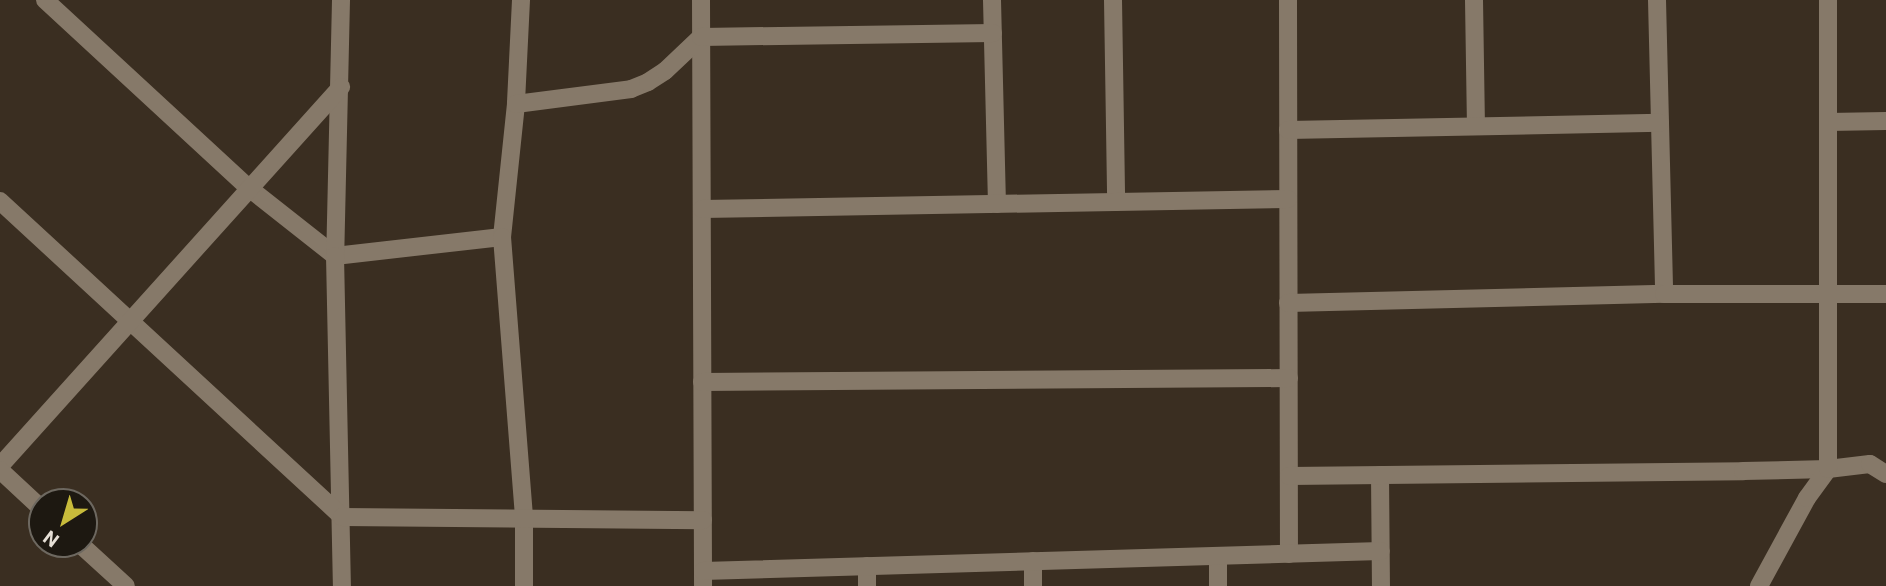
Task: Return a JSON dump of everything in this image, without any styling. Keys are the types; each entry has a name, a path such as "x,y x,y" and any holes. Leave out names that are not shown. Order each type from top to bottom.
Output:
{"street":[{"path":"45,0 249,188 335,256 502,237"},
{"path":"341,0 335,256 342,586"},
{"path":"521,0 516,104 502,237 524,518 524,586"},
{"path":"701,0 703,579 867,566 1381,551"},
{"path":"992,0 997,204"},
{"path":"1113,0 1116,202"},
{"path":"1288,0 1289,554"},
{"path":"1474,0 1476,126"},
{"path":"1657,0 1664,294"},
{"path":"1759,586 1807,498 1828,469 1828,0"},
{"path":"516,104 631,89 665,71 701,37 993,33"},
{"path":"28,495 0,468 341,87"},
{"path":"1828,122 1886,121"},
{"path":"1288,130 1660,122"},
{"path":"702,209 1288,199"},
{"path":"0,201 342,517 703,520"},
{"path":"1289,303 1664,294 1886,294"},
{"path":"702,382 1289,377"},
{"path":"1289,476 1828,469 1870,464 1886,474"},
{"path":"1380,475 1381,586"},
{"path":"1218,555 1218,586"},
{"path":"95,558 126,586"},
{"path":"1033,561 1033,586"},
{"path":"867,566 867,586"}]}
